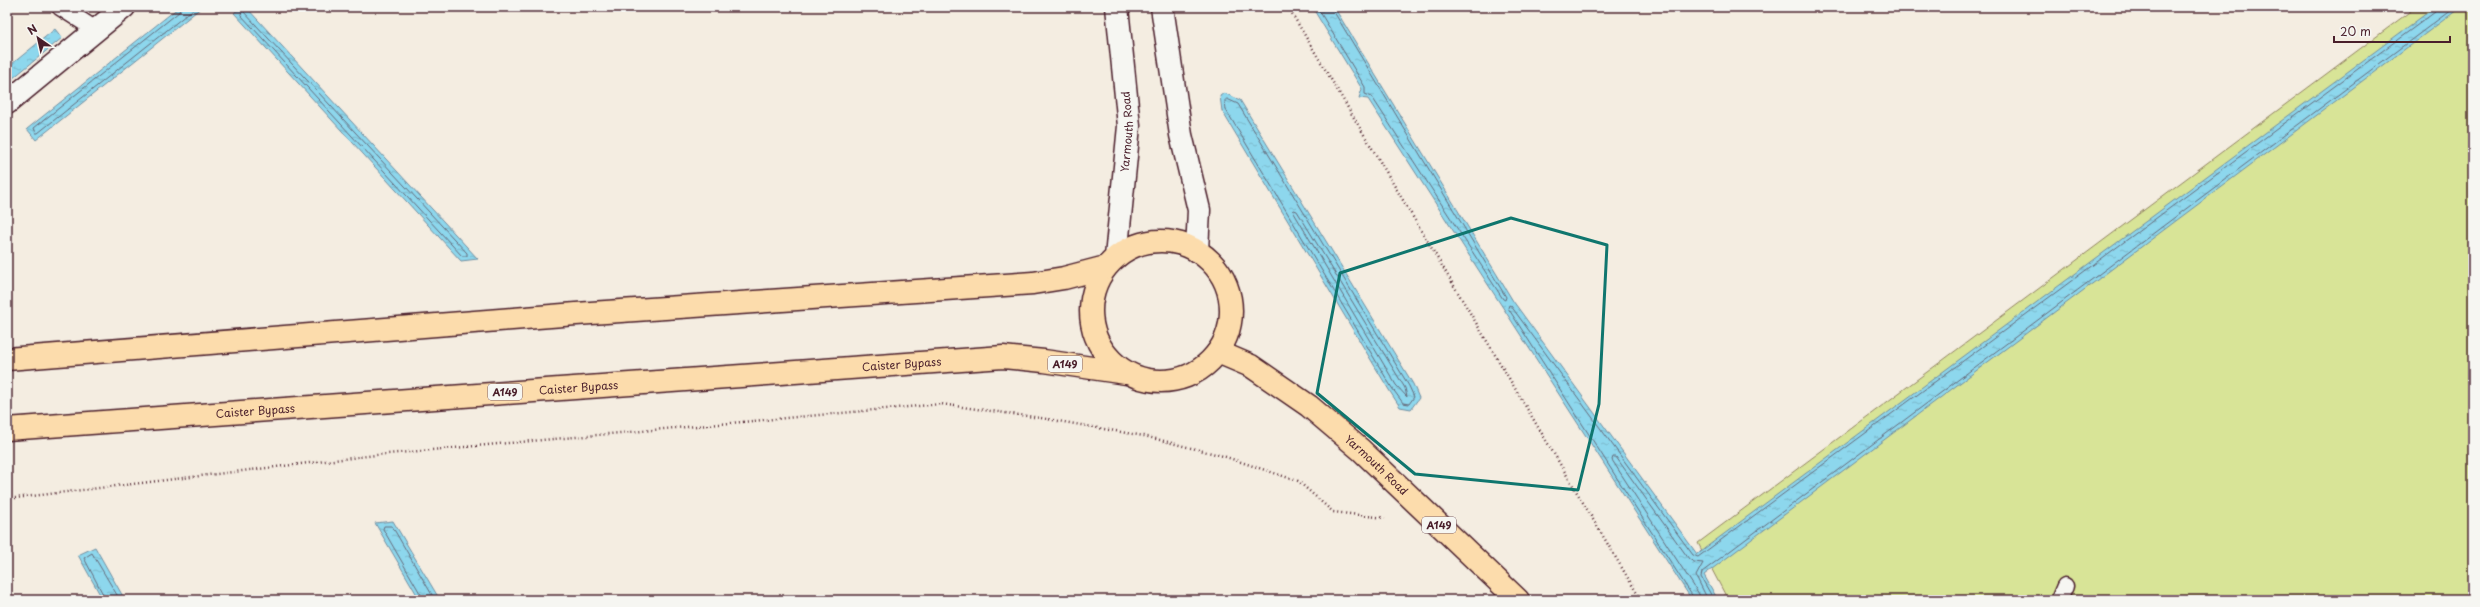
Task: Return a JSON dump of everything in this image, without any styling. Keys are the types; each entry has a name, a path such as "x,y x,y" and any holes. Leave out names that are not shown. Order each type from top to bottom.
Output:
{"main road":[{"path":"7,359 576,314 1033,283 1064,278 1111,262 1131,248 1155,241 1181,244 1197,251 1221,275 1229,294 1232,311 1228,334 1218,352 1201,369 1185,378 1162,382 1126,373 1110,359 1100,347 1094,334 1090,308 1092,296 1111,262"},
{"name":"Yarmouth Road","path":"1218,352 1252,366 1309,406 1362,450 1437,524 1518,600"},
{"name":"Caister Bypass","path":"7,429 1003,358 1044,360 1126,373"},
{"path":"7,438 95,423"}],"street":[{"path":"7,102 124,7"},
{"name":"Yarmouth Road","path":"1111,262 1129,126 1118,7"},
{"path":"1162,7 1181,135 1198,210 1197,251"}],"lane":[{"path":"60,7 96,30"}],"path":[{"path":"1288,7 1641,600"},
{"path":"7,499 376,455 941,404 1041,418 1144,436 1223,456 1298,481 1333,512 1437,524"}],"highlighted area":[{"path":"1511,218 1607,245 1599,404 1578,490 1415,474 1317,393 1340,273"}],"green space":[{"path":"2416,7 2473,7 2473,600 1728,600 1698,543"}],"water":[{"path":"179,7 202,7 36,140 27,129"},
{"path":"241,7 246,7 478,259 461,261 234,13"},
{"path":"1312,7 1334,7 1513,301 1697,554 2435,7 2461,7 1704,575 1718,600 1692,600 1368,99 1359,98 1362,89"},
{"path":"55,29 62,38 7,83 7,68"},
{"path":"1224,93 1240,100 1413,384 1419,398 1411,409 1400,407 1389,390 1222,111 1220,96"},
{"path":"393,521 440,600 420,600 375,523"},
{"path":"95,547 125,600 103,600 78,555"}]}
